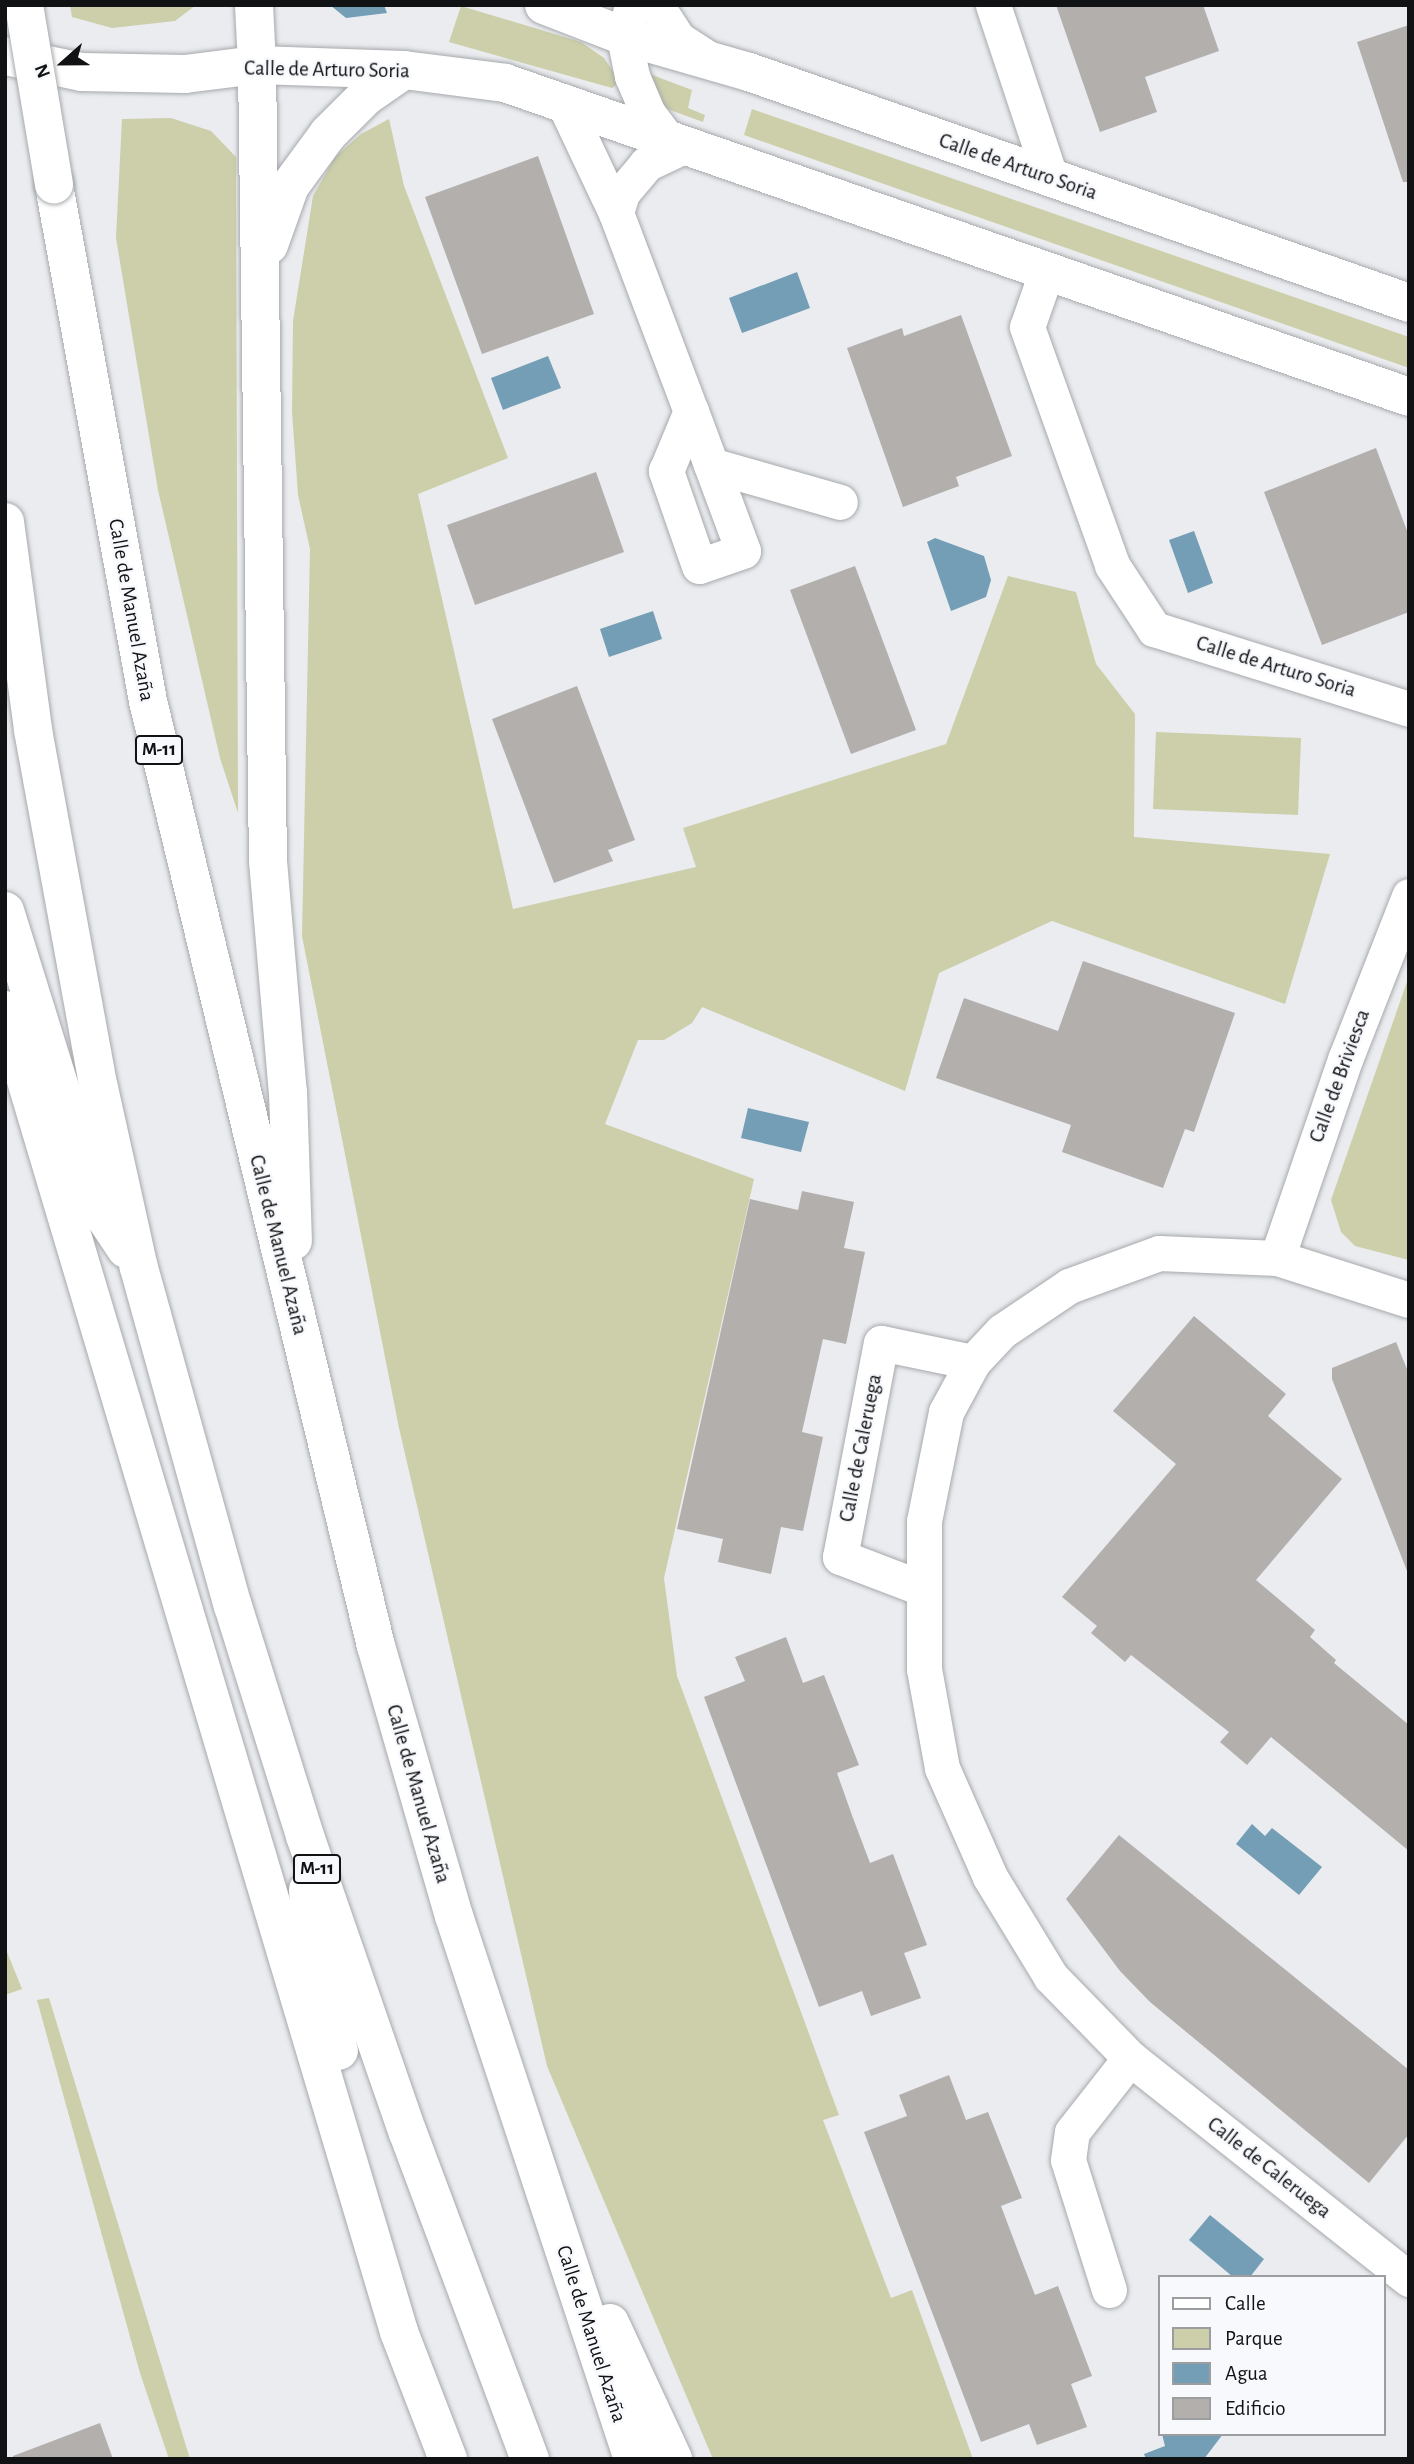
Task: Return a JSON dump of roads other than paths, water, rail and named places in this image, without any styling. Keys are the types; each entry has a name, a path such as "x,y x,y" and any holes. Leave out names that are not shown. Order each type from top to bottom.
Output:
{"main road":[{"name":"Calle de Manuel Azaña","path":"24,5 148,701 376,1646 454,1916 633,2459"},
{"path":"254,5 261,285 268,861 288,1092 294,1309"},
{"name":"Calle de Arturo Soria","path":"551,8 625,16 712,61 1409,303"},
{"name":"Calle de Arturo Soria","path":"5,56 82,72 185,74 257,65 404,70 505,83 1409,397"},
{"path":"261,285 271,231 290,186 328,134 365,97 404,70"},
{"name":"M-11","path":"5,522 33,730 99,1088 139,1268 233,1606 305,1836 408,2133 530,2459"},
{"path":"5,911 96,1204 139,1268"},
{"path":"5,1010 396,2319 449,2459"},
{"path":"305,1836 314,1944 449,2459"},
{"path":"526,2136 673,2459"}],"street":[{"path":"656,5 678,39 712,61"},
{"path":"993,5 1051,179"},
{"path":"616,214 622,193 646,163 676,143 642,100 625,16"},
{"path":"563,102 616,214 691,411 743,551 699,566 666,471 691,411"},
{"name":"Calle de Arturo Soria","path":"1047,270 1027,327 1112,565 1154,629 1409,709"},
{"path":"711,465 840,502"},
{"name":"Calle de Briviesca","path":"1277,1258 1346,1057 1409,896"},
{"name":"Calle de Caleruega","path":"1409,1300 1277,1258 1160,1253 1069,1286 1002,1331 973,1362 946,1412 924,1521 924,1669 942,1768 990,1877 1051,1977 1130,2058 1409,2278"},
{"name":"Calle de Caleruega","path":"924,1589 840,1557 881,1343 973,1362"},
{"path":"1109,2290 1068,2160 1072,2132 1130,2058"}],"water":[{"path":"330,5 384,5 387,13 346,18"},
{"path":"797,272 810,308 742,333 729,298"},
{"path":"548,356 561,388 503,410 491,378"},
{"path":"1194,531 1213,583 1188,593 1169,540"},
{"path":"935,538 984,556 991,580 986,597 951,611 927,542"},
{"path":"653,611 662,639 609,657 600,629"},
{"path":"748,1108 809,1122 801,1152 741,1138"},
{"path":"1252,1824 1265,1836 1272,1828 1322,1867 1299,1895 1236,1844"},
{"path":"1210,2215 1264,2259 1252,2275 1231,2275 1189,2240"},
{"path":"1162,2436 1221,2436 1204,2459 1146,2459 1144,2454 1165,2446"}]}
